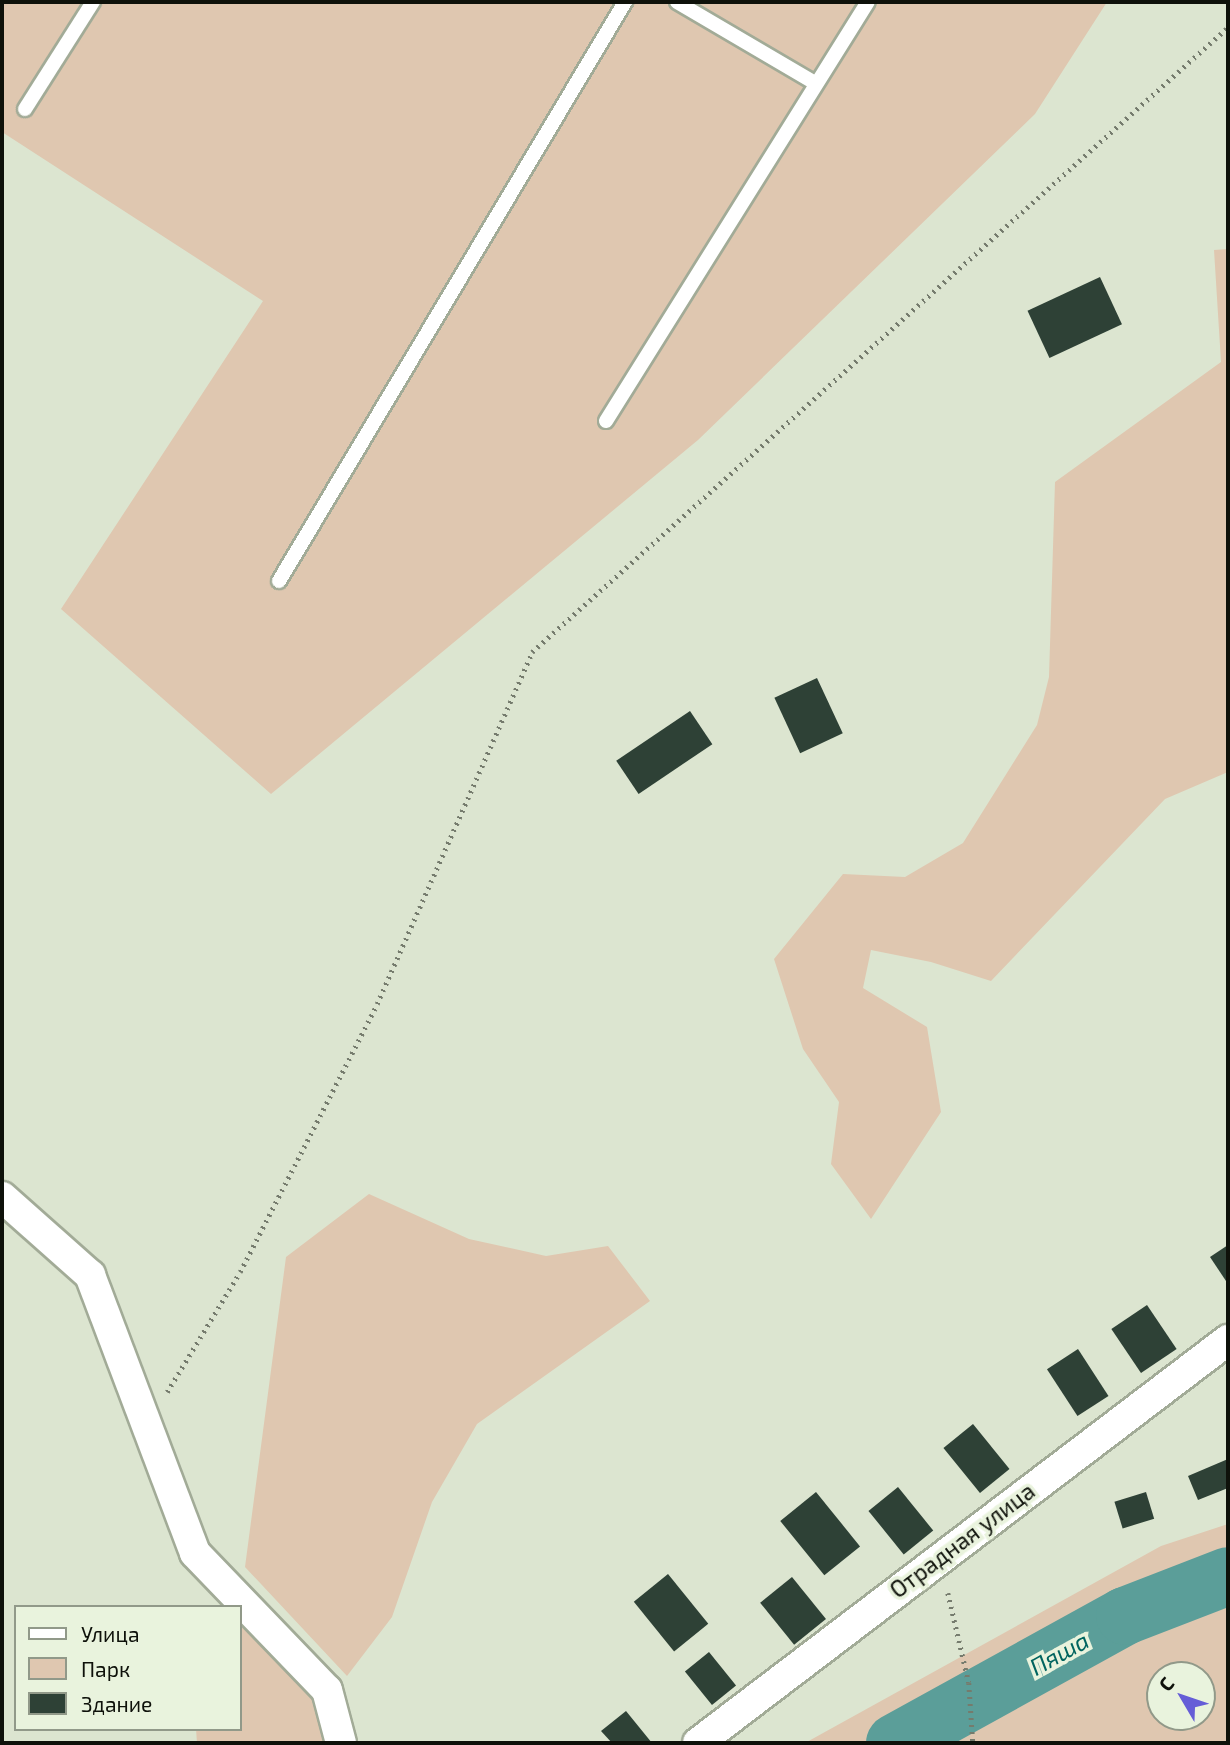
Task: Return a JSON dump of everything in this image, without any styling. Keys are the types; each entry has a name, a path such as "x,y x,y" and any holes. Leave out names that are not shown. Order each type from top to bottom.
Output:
{"street":[{"path":"2,1197 90,1275 195,1553 327,1690 341,1743"},
{"name":"Отрадная улица","path":"698,1743 1228,1340"}],"lane":[{"path":"25,110 93,2"},
{"path":"279,581 625,2"},
{"path":"677,2 815,83"},
{"path":"606,421 815,83 869,2"}],"path":[{"path":"148,1427 240,1272 377,1004 531,652 1228,27"},
{"path":"940,1558 969,1683 973,1743"}],"green space":[{"path":"2,2 1107,2 1035,114 698,440 271,794 61,609 263,301 2,132"},
{"path":"1228,249 1228,772 1165,799 991,981 931,962 871,950 863,988 927,1027 941,1112 871,1219 831,1164 839,1102 803,1049 774,959 843,874 905,877 963,843 1037,725 1049,677 1055,482 1221,362 1214,250"},
{"path":"369,1194 469,1239 546,1256 608,1246 650,1301 477,1424 432,1502 392,1617 347,1676 245,1567 286,1257"},
{"path":"1228,1524 1228,1743 805,1743 1161,1546"},
{"path":"269,1612 336,1743 197,1743 196,1731 242,1731 242,1617"}],"building":[{"path":"1100,277 1122,324 1049,358 1027,311"},
{"path":"817,678 843,733 800,753 774,698"},
{"path":"690,711 712,744 639,794 616,761"},
{"path":"1228,1245 1228,1284 1210,1257"},
{"path":"1147,1305 1177,1349 1141,1373 1111,1329"},
{"path":"1078,1349 1108,1396 1077,1416 1047,1369"},
{"path":"973,1424 1010,1469 980,1493 943,1448"},
{"path":"1228,1459 1228,1488 1198,1500 1188,1476"},
{"path":"898,1487 933,1531 904,1554 868,1511"},
{"path":"816,1492 860,1546 824,1575 780,1521"},
{"path":"1146,1492 1154,1519 1123,1528 1114,1502"},
{"path":"668,1574 708,1624 674,1651 634,1602"},
{"path":"792,1577 826,1619 794,1645 760,1603"},
{"path":"709,1652 736,1685 712,1705 685,1672"},
{"path":"626,1711 652,1743 612,1743 601,1731"}],"waterway":[{"name":"Пяша","path":"895,1743 1125,1616 1228,1576"}]}
